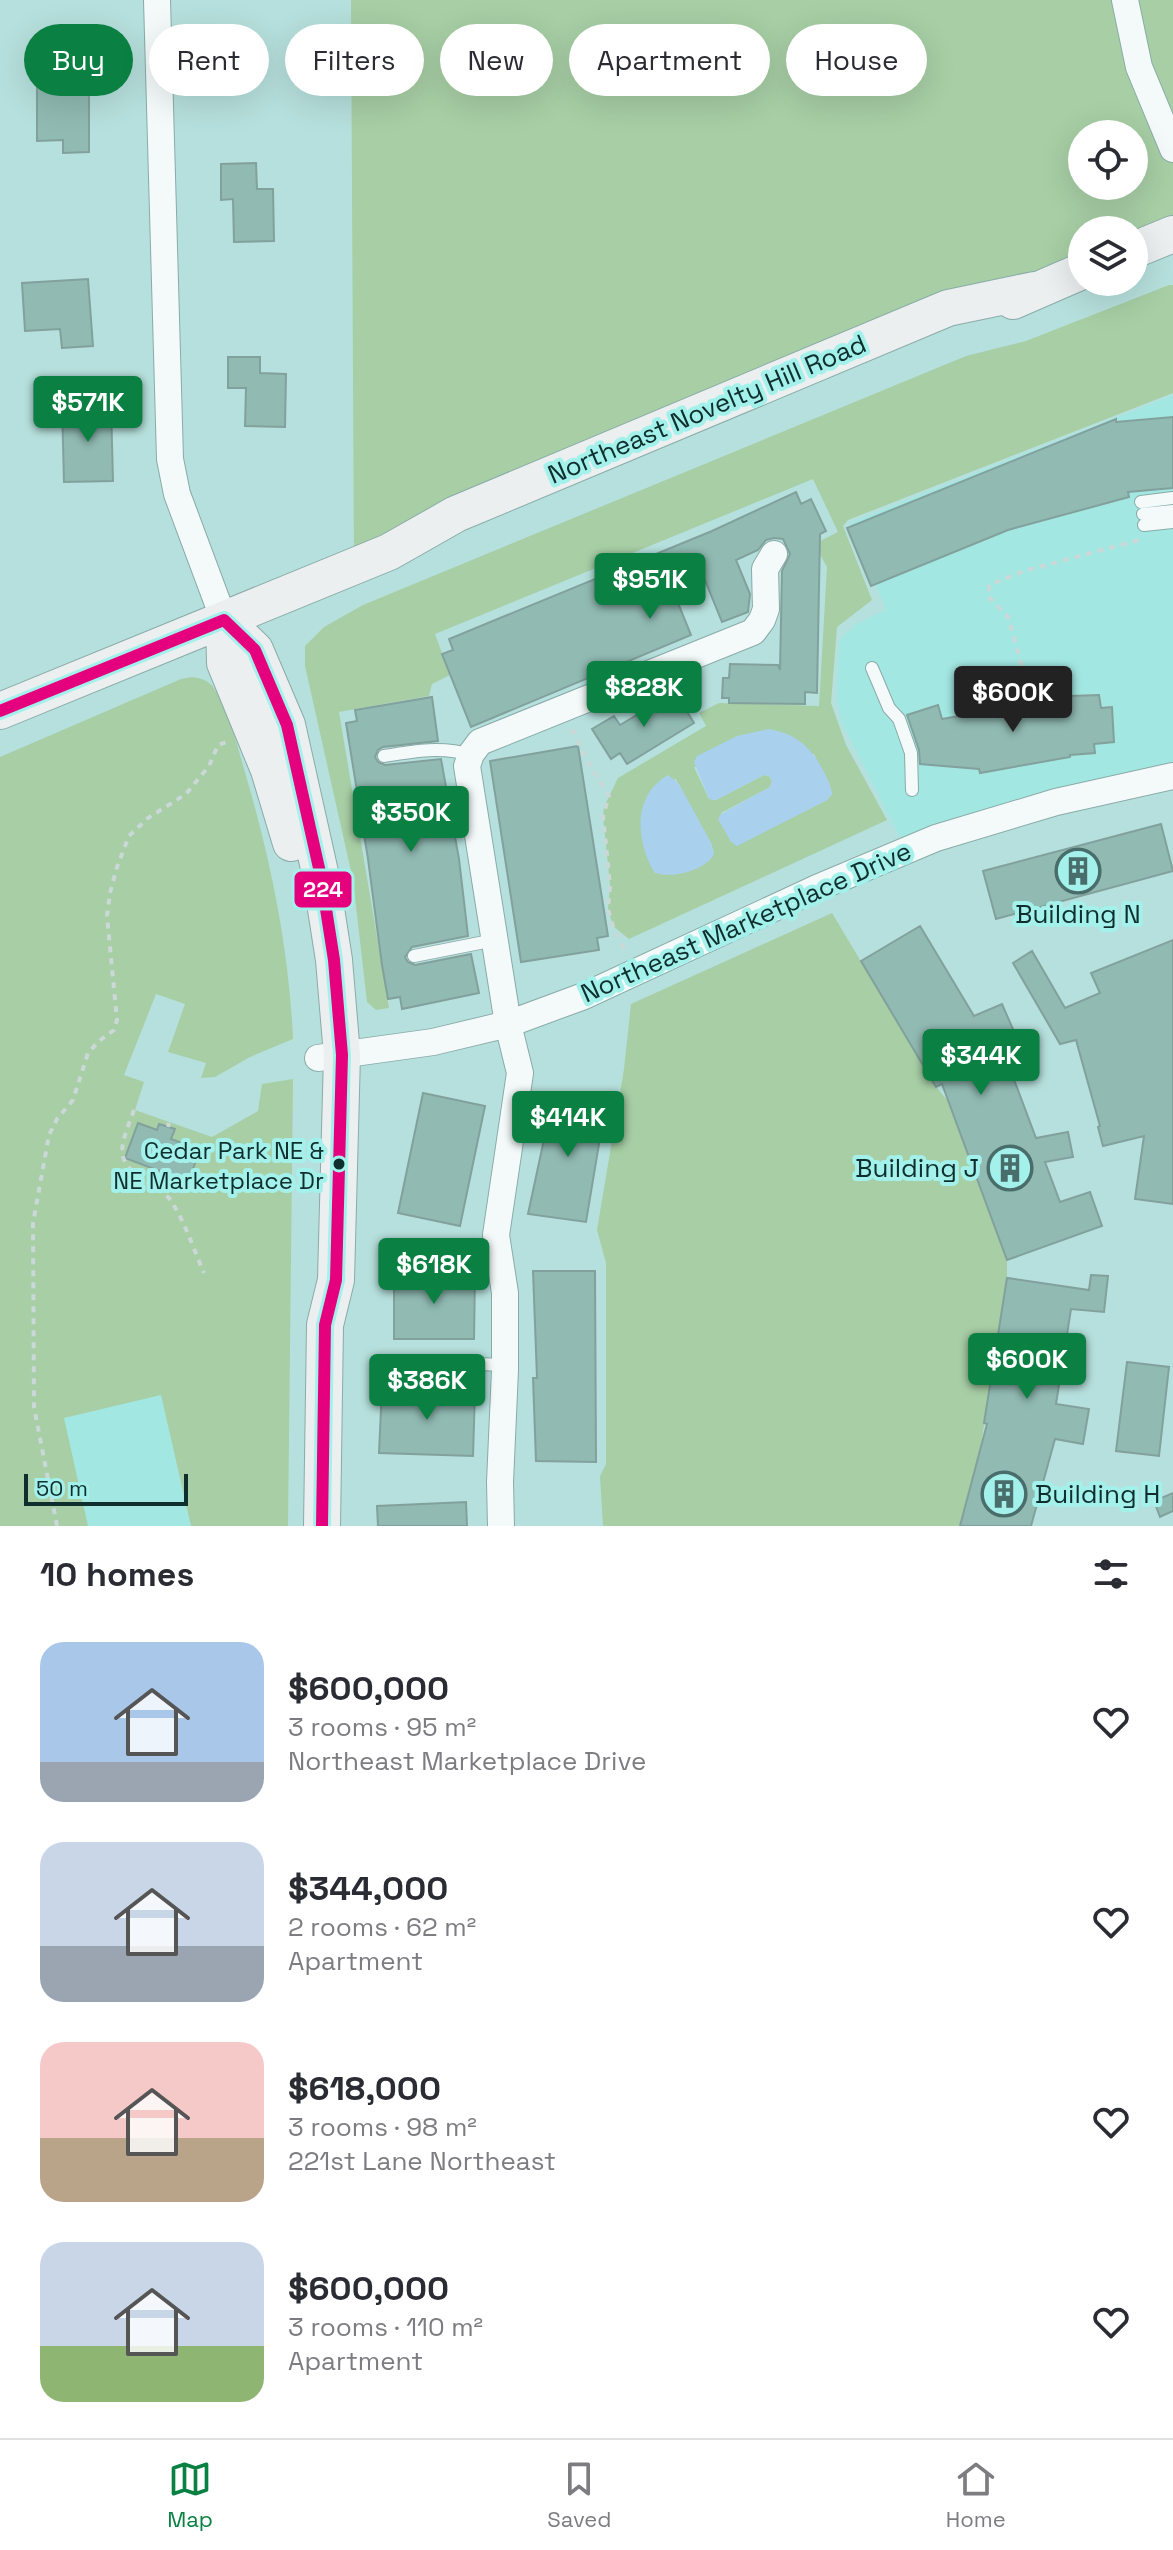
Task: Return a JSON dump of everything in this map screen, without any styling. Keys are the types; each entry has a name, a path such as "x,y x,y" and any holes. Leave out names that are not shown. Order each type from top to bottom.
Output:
{"main road":[{"path":"1148,244 1173,234"},
{"name":"Northeast Novelty Hill Road","path":"0,711 389,552 455,538 962,328 1034,290 1068,277"},
{"path":"224,620 255,650 287,725 321,877 334,960 330,1056 336,1280 325,1325 322,1526"}],"street":[{"path":"157,0 170,459 177,494 224,620"},
{"path":"1125,0 1139,67 1173,149"},
{"path":"501,1526 505,1293 496,1235 520,1073 508,1024 467,766 480,742 753,632 766,609 765,569 774,554"},
{"name":"Northeast Marketplace Drive","path":"330,1056 433,1042 508,1024 584,996 817,888 936,838 1056,802 1173,776"}],"lane":[{"path":"1142,514 1173,498"},
{"path":"1142,514 1173,511"},
{"path":"1142,514 1173,522"},
{"path":"872,668 889,708 899,719 911,753 912,790"},
{"path":"384,756 433,749 453,749 471,755"},
{"path":"414,956 495,940"},
{"path":"392,1361 505,1365"}],"path":[{"path":"1025,677 1008,617 989,597 989,585 1024,571 1145,539"},
{"path":"563,709 586,759 609,796 603,816 610,885 608,909 624,949"},
{"path":"57,1526 34,1407 33,1223 49,1135 57,1119 73,1100 88,1053 114,1030 117,1020 107,916 110,893 129,836 148,818 186,794 209,766 218,745 234,738"},
{"path":"134,1110 122,1146 125,1164 131,1173 160,1191 173,1204 204,1273"}],"shaded area":[{"path":"1173,395 1173,776 906,850 842,723 837,701 839,644 842,637 855,625 886,609 850,523"},
{"path":"769,729 795,738 813,754 832,794 827,800 737,846 731,842 718,819 721,814 770,787 772,781 764,775 716,800 709,799 694,762 697,756 737,736"},
{"path":"668,775 679,784 714,854 696,869 669,875 654,872 641,833 643,806 648,795"},
{"path":"161,1395 191,1526 88,1526 63,1417"}],"green space":[{"path":"351,0 1173,0 1173,234 1148,244 1148,216 1068,216 1068,277 354,566 352,96 424,96 424,24 351,24"},
{"path":"1173,285 1173,393 848,520 843,526 872,600 837,627 831,703 846,745 887,820 629,939 613,926 608,909 610,885 603,816 618,778 706,726 699,713 719,703 819,706 827,567 814,544 838,532 813,479 435,634 450,675 432,684 429,696 339,712 389,1008 376,1010 367,1002 353,880 305,666 305,646 324,627 363,605 966,356 1026,341","holes":["814,754 832,794 827,800 737,845 721,813 770,787 772,781 764,775 716,800 709,799 694,767","675,778 714,853 685,869 669,874 654,872"]},
{"path":"192,677 211,685 223,704 252,796 282,934 293,1039 250,1057 215,1077 201,1078 206,1063 168,1052 185,1004 156,994 124,1075 144,1082 135,1110 212,1137 258,1111 262,1084 293,1079 288,1526 191,1526 161,1395 64,1418 88,1526 0,1526 0,757"},
{"path":"832,913 936,1087 948,1101 1007,1260 1007,1278 981,1445 960,1526 603,1526 600,1476 606,1464 606,1263 597,1230 624,1069 631,1004"}],"building":[{"path":"37,96 89,96 89,152 63,153 63,140 37,141"},
{"path":"256,163 257,189 273,189 274,241 234,242 233,199 221,200 221,164"},
{"path":"88,279 93,346 62,348 60,329 25,331 22,283"},
{"path":"228,357 260,357 260,373 286,374 285,427 245,426 246,388 228,388"},
{"path":"111,405 113,481 64,482 62,406"},
{"path":"1173,417 1173,488 1128,492 1129,497 1008,530 871,586 847,528 1116,419 1116,422"},
{"path":"796,492 801,504 811,499 826,531 820,534 817,693 805,692 805,704 729,703 729,698 722,698 723,678 729,678 730,664 778,665 780,670 782,571 790,554 783,539 774,538 736,560 750,594 748,612 722,622 698,563 667,576 691,635 471,727 442,654 453,650 449,639 712,531"},
{"path":"675,692 694,723 627,764 620,753 611,759 592,729 614,716 620,725"},
{"path":"1099,695 1101,708 1112,707 1114,742 1094,744 1095,753 980,773 979,769 920,764 919,750 907,715 938,705 942,719 1069,696"},
{"path":"432,697 438,741 383,747 375,757 385,765 441,759 459,859 468,936 412,947 405,957 415,965 471,954 479,993 402,1009 400,997 388,999 346,723 357,721 355,710"},
{"path":"578,746 608,936 597,938 599,950 521,962 490,761"},
{"name":"Building N","path":"1161,824 1173,871 996,919 983,871"},
{"path":"920,926 974,1016 1002,1004 1016,1036 991,1045 1013,1077 1036,1138 1068,1132 1073,1157 1045,1162 1060,1202 1090,1192 1102,1226 1007,1260 942,1084 936,1087 861,961"},
{"path":"1173,940 1173,1204 1135,1199 1144,1136 1103,1146 1076,1040 1060,1044 1013,963 1032,951 1065,1008 1100,993 1091,973"},
{"path":"423,1093 485,1106 460,1226 398,1213"},
{"path":"554,1093 606,1102 586,1222 528,1214"},
{"path":"138,1123 157,1130 159,1124 175,1129 171,1139 200,1150 188,1182 125,1158"},
{"path":"533,1271 595,1271 596,1462 536,1461"},
{"path":"394,1273 475,1273 474,1339 394,1339"},
{"path":"1091,1275 1108,1276 1104,1312 1071,1309 1056,1404 1089,1409 1083,1444 1055,1439 1031,1526 960,1526 987,1424 984,1423 1007,1278 1089,1290"},
{"path":"1127,1362 1169,1367 1159,1456 1116,1451"},
{"path":"382,1387 475,1390 473,1456 379,1453"},
{"path":"1173,1493 1173,1511 1160,1517 1154,1501"},
{"path":"466,1502 467,1526 378,1526 377,1506"}],"transit line":[{"name":"224","path":"224,620 255,650 287,725 321,877 334,960 342,1055 336,1280 325,1325 322,1526"},
{"name":"224","path":"0,711 224,620"}],"place":[{"name":"Building N","path":"1078,871"},
{"name":"Cedar Park NE & NE Marketplace Dr","path":"339,1164"},
{"name":"Building J","path":"1010,1168"},
{"name":"Building H","path":"1004,1494"}]}
